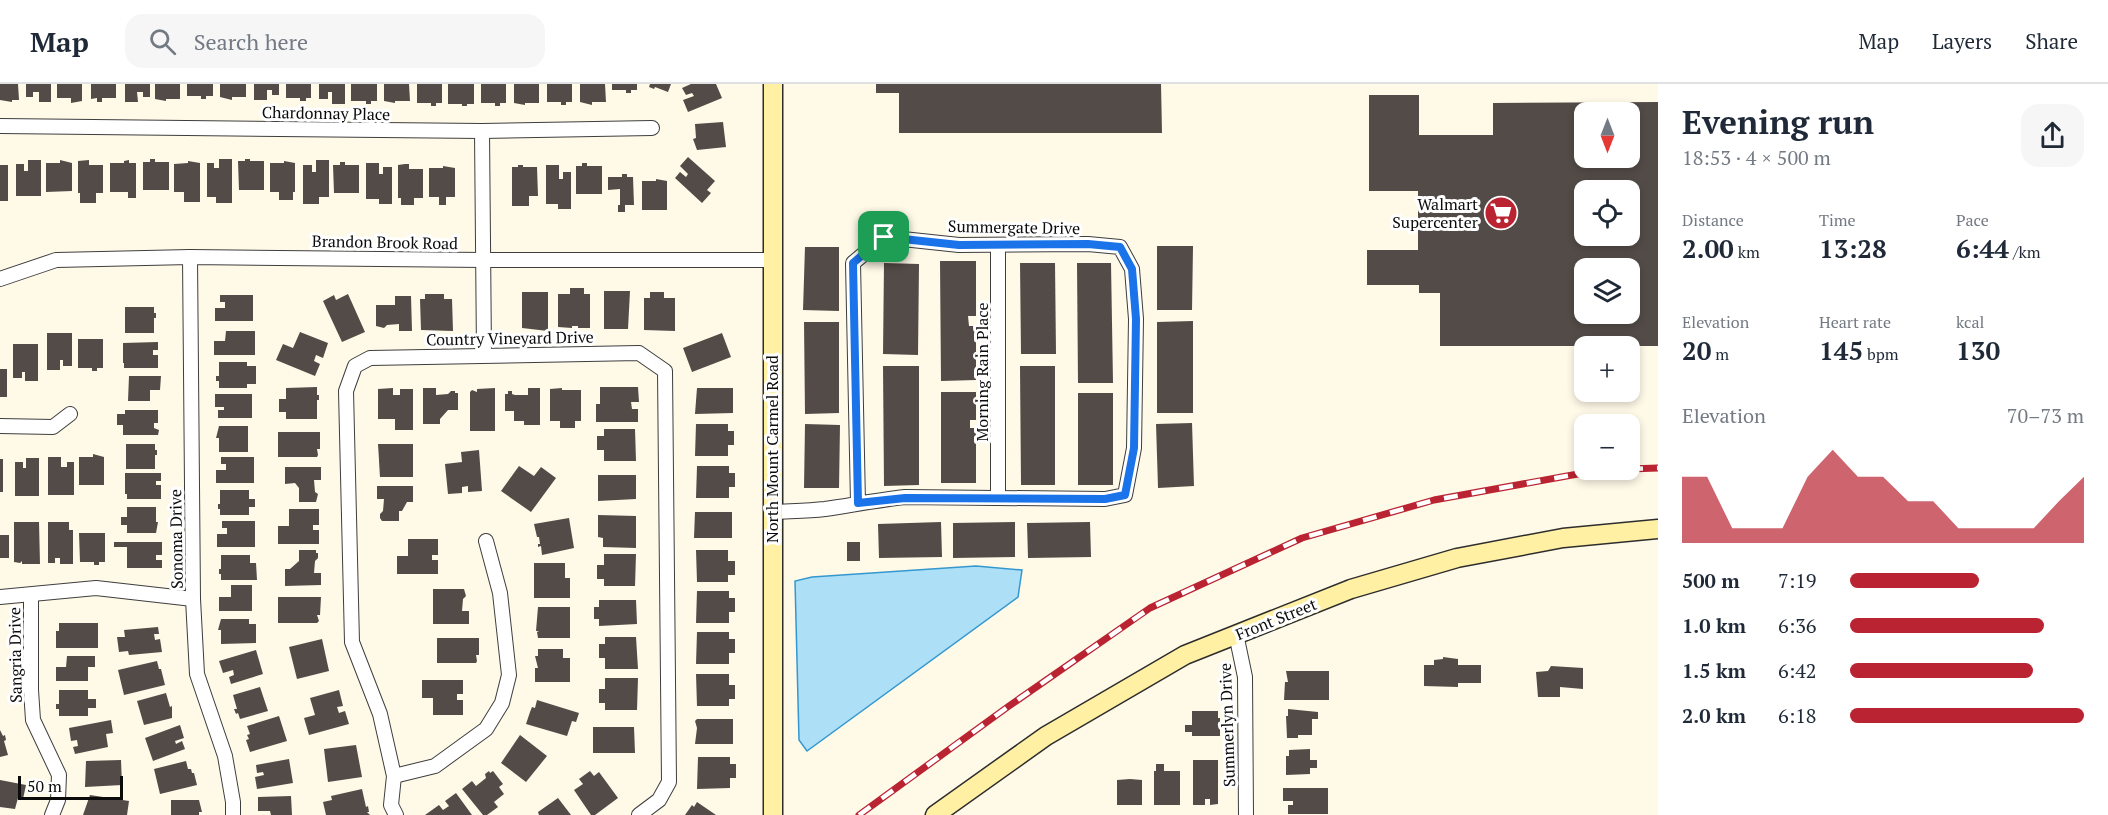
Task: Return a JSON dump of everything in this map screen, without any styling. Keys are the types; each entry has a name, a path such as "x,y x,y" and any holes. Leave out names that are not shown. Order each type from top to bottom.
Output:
{"street":[{"name":"North Mount Carmel Road","path":"773,84 773,815"},
{"name":"Chardonnay Place","path":"0,126 482,131 652,128"},
{"path":"482,131 484,354"},
{"name":"Summergate Drive","path":"773,512 824,509 905,498 1105,499 1125,495 1134,448 1136,319 1132,269 1120,247 1088,244 959,245 884,237 853,263 858,503"},
{"name":"Morning Rain Place","path":"998,245 998,498"},
{"name":"Brandon Brook Road","path":"0,279 56,260 190,256 483,260 772,260"},
{"name":"Sonoma Drive","path":"190,256 193,599 197,674 225,756 233,802 232,815"},
{"name":"Country Vineyard Drive","path":"396,815 391,805 394,776 380,714 352,642 346,391 355,366 370,358 484,354 639,353 665,371 669,782 659,800 639,815"},
{"path":"0,426 53,427 70,414"},
{"name":"Front Street","path":"935,815 1046,736 1185,655 1236,634 1351,589 1458,558 1563,538 1658,529"},
{"path":"394,776 435,766 486,729 502,702 509,675 500,593 486,541"},
{"path":"0,597 96,588 193,599"},
{"name":"Sangria Drive","path":"31,595 33,720 59,775 58,800 52,815"},
{"name":"Summerlyn Drive","path":"1236,634 1245,677 1246,815"}],"water":[{"path":"976,566 1022,570 1018,597 807,751 799,740 795,581 812,577"}],"building":[{"path":"0,84 18,84 19,100 12,100 12,102 0,100"},
{"path":"26,84 51,84 51,102 39,102 39,92 33,92 33,97 26,97"},
{"path":"57,84 82,84 82,101 71,103 71,98 57,98"},
{"path":"91,84 116,84 116,98 102,98 102,102 97,102 97,98 91,99"},
{"path":"125,84 150,84 150,97 143,97 143,92 137,92 138,102 125,102"},
{"path":"155,84 180,84 180,99 166,99 166,101 155,99"},
{"path":"187,84 213,84 213,96 201,99 201,96 187,96"},
{"path":"220,84 246,84 246,97 232,97 232,100 220,97"},
{"path":"254,84 279,84 279,95 272,95 272,90 267,90 267,100 254,100"},
{"path":"286,84 311,84 311,98 300,101 300,98 286,98"},
{"path":"319,84 345,84 345,104 332,104 332,92 328,92 328,99 319,99"},
{"path":"351,84 377,84 377,101 366,104 366,101 351,101"},
{"path":"384,84 409,84 410,101 395,101 395,103 384,101"},
{"path":"417,84 442,84 442,103 431,106 431,103 417,103"},
{"path":"448,84 474,84 474,104 462,106 462,104 448,104"},
{"path":"481,84 506,84 506,103 495,106 495,103 481,103"},
{"path":"514,84 539,84 539,103 525,103 525,105 514,103"},
{"path":"547,84 572,84 572,102 561,105 561,102 547,102"},
{"path":"580,84 605,84 606,102 592,102 592,105 580,102"},
{"path":"612,84 637,84 637,90 626,93 626,90 612,90"},
{"path":"650,84 671,84 668,92 649,87"},
{"path":"691,84 716,84 722,98 688,112 683,100 694,96 692,93 686,95 682,88"},
{"path":"876,84 1161,84 1162,133 899,133 899,93 876,93"},
{"name":"Walmart Supercenter","path":"1369,95 1419,95 1419,135 1493,135 1493,103 1574,103 1574,168 1640,168 1640,102 1658,102 1658,346 1640,346 1640,336 1574,336 1574,346 1440,346 1440,293 1419,293 1419,285 1367,285 1367,250 1418,250 1418,191 1369,191"},
{"path":"723,122 726,147 697,150 693,139 696,138 695,124"},
{"path":"688,157 715,181 707,190 711,193 702,203 675,178 680,172 686,177 688,174 680,166"},
{"path":"150,159 155,159 155,162 169,162 169,190 143,190 143,162 150,162"},
{"path":"219,159 232,159 232,203 216,203 216,197 207,197 207,163 214,163 214,168 219,168"},
{"path":"245,159 264,161 264,190 239,190 238,161 245,161"},
{"path":"28,160 41,160 41,196 16,196 16,164 24,164 24,171 28,171"},
{"path":"60,160 72,163 72,191 46,192 46,163 60,163"},
{"path":"89,160 89,165 103,165 103,193 96,193 96,203 80,203 78,161"},
{"path":"129,160 129,163 136,163 136,198 128,198 128,192 110,192 110,163 124,163"},
{"path":"316,160 329,160 329,197 319,197 319,204 303,204 303,165 312,165 312,172 316,172"},
{"path":"188,161 200,163 200,202 184,202 184,192 174,192 174,164 188,163"},
{"path":"284,161 295,163 293,200 279,200 279,192 270,192 270,163 284,163"},
{"path":"340,162 345,162 345,165 359,165 359,193 334,193 333,165 340,165"},
{"path":"366,163 379,163 379,174 383,174 383,167 392,167 392,204 379,204 379,199 366,199"},
{"path":"582,163 587,163 587,166 602,166 602,194 576,194 576,166 582,166"},
{"path":"409,164 409,169 423,169 423,198 414,198 414,205 401,205 401,198 398,198 398,165"},
{"path":"0,165 8,165 8,201 0,201"},
{"path":"518,165 537,167 538,196 529,196 529,206 512,206 512,167 518,167"},
{"path":"546,165 559,165 559,179 563,179 563,172 571,172 571,209 558,209 558,204 546,204"},
{"path":"443,166 455,168 455,197 446,197 446,205 439,205 439,197 429,197 429,168 443,168"},
{"path":"622,174 633,177 634,205 625,205 625,212 618,212 620,189 608,190 608,177 622,177"},
{"path":"656,179 667,181 667,210 642,210 642,181 656,181"},
{"path":"1157,246 1193,246 1192,310 1157,310"},
{"path":"805,247 839,247 839,311 803,310"},
{"path":"940,261 976,261 976,316 968,316 969,326 976,326 976,380 941,381"},
{"path":"884,263 919,264 918,355 883,354"},
{"path":"1020,263 1055,263 1056,354 1021,354"},
{"path":"1077,263 1111,263 1113,383 1078,383"},
{"path":"570,288 584,288 584,294 590,294 590,328 558,327 558,294 570,294"},
{"path":"604,291 630,291 628,329 604,329"},
{"path":"522,292 548,292 548,331 522,328"},
{"path":"650,292 664,292 664,298 675,298 675,331 644,330 644,298 650,298"},
{"path":"348,294 365,332 342,342 323,301 334,295 336,300"},
{"path":"425,294 444,294 444,299 452,299 453,331 421,330 420,299 425,299"},
{"path":"220,295 253,295 253,321 215,321 215,308 225,308 225,302 220,302"},
{"path":"395,296 411,296 412,331 399,331 399,324 387,325 384,328 376,326 376,305 395,305"},
{"path":"125,307 154,307 156,318 154,318 154,333 125,333"},
{"path":"1193,321 1193,413 1157,413 1157,322"},
{"path":"804,322 839,322 839,413 805,414"},
{"path":"226,331 255,331 255,355 214,355 214,341 225,341"},
{"path":"300,332 328,343 323,358 316,355 314,361 320,364 315,376 276,360 283,344 293,348"},
{"path":"47,333 72,333 72,366 63,366 63,360 60,360 60,370 47,370"},
{"path":"722,333 731,357 692,372 683,348"},
{"path":"78,339 103,339 103,368 92,371 92,368 78,368"},
{"path":"158,342 158,350 153,350 153,355 158,355 158,368 124,368 123,343"},
{"path":"13,344 38,344 38,381 25,381 25,372 22,372 22,378 13,378"},
{"path":"219,362 247,362 247,366 256,366 256,384 247,384 247,388 219,388 216,376 219,376"},
{"path":"883,366 919,366 919,485 884,486"},
{"path":"1020,366 1055,366 1055,485 1021,485"},
{"path":"0,369 7,369 7,397 0,397"},
{"path":"129,376 161,376 160,390 150,390 150,401 128,401"},
{"path":"317,387 319,400 317,400 317,419 286,419 286,412 279,412 279,399 286,399 286,388"},
{"path":"600,387 638,387 639,402 631,402 632,409 638,409 638,422 596,422 596,404 600,404"},
{"path":"393,388 393,395 400,395 400,389 413,389 413,430 395,430 395,419 378,419 378,389"},
{"path":"423,388 436,388 436,395 455,391 458,393 458,410 448,410 440,419 440,424 423,424"},
{"path":"495,388 495,431 470,431 470,392 472,390 477,392 477,389"},
{"path":"528,388 540,388 540,425 524,425 524,421 514,421 514,411 505,411 505,394 508,394 508,391 512,391 515,395 528,395"},
{"path":"562,388 562,390 581,390 581,421 575,421 575,428 560,428 560,421 550,421 550,389"},
{"path":"697,388 733,388 733,413 695,414"},
{"path":"941,392 976,392 976,420 970,420 970,428 976,428 976,483 941,483"},
{"path":"1078,393 1113,393 1113,485 1078,485"},
{"path":"215,394 252,394 252,418 218,418 218,410 224,410 224,407 215,407"},
{"path":"125,410 158,410 158,423 154,423 154,428 159,430 158,435 123,435 123,425 117,425 117,414 125,414"},
{"path":"1192,423 1194,486 1158,488 1156,424"},
{"path":"696,424 728,424 728,431 734,431 734,445 728,445 728,456 695,456"},
{"path":"805,424 840,425 839,488 804,488"},
{"path":"219,426 248,426 248,452 219,452 219,438 216,438"},
{"path":"604,429 635,429 636,461 604,461 604,450 597,450 597,436 604,436"},
{"path":"278,432 320,432 320,449 317,449 317,457 278,457"},
{"path":"126,444 155,444 157,455 155,455 155,469 126,469"},
{"path":"378,444 413,444 413,477 380,477"},
{"path":"479,450 482,491 468,492 468,486 462,487 462,493 448,494 445,464 462,462 461,452"},
{"path":"93,454 104,457 104,485 79,485 79,457 93,457"},
{"path":"48,457 61,457 61,467 67,467 67,462 74,462 74,495 48,495"},
{"path":"221,457 254,457 254,483 216,483 216,470 226,470 226,464 221,464"},
{"path":"26,458 39,458 39,496 15,496 15,462 23,462 23,468 26,468"},
{"path":"0,459 3,459 3,492 0,492"},
{"path":"519,466 534,476 541,467 556,478 531,512 501,491"},
{"path":"697,466 729,466 729,473 735,473 735,487 729,487 729,498 696,498"},
{"path":"285,467 321,467 321,480 314,480 315,492 318,494 316,502 299,502 299,488 295,483 285,484"},
{"path":"125,473 161,473 161,481 156,481 156,485 161,485 161,499 127,499"},
{"path":"598,475 636,475 636,499 598,501"},
{"path":"377,486 413,486 413,502 407,502 402,511 399,511 399,521 382,521 380,518 384,499 377,499"},
{"path":"220,490 249,490 249,499 255,499 255,507 249,507 249,515 220,515 218,504 220,504"},
{"path":"127,507 156,507 156,522 158,522 156,533 127,533 127,525 121,525 121,517 127,517"},
{"path":"289,509 319,509 319,525 313,525 313,530 319,530 319,544 278,544 278,526 289,526"},
{"path":"695,512 732,512 732,538 694,538"},
{"path":"598,515 636,516 636,548 603,547 603,538 598,537"},
{"path":"569,518 574,548 542,555 541,546 538,547 539,537 537,537 534,524"},
{"path":"222,521 255,521 255,547 217,547 217,534 227,534 227,528 222,528"},
{"path":"14,522 39,522 40,564 14,562"},
{"path":"48,522 69,522 69,530 73,530 73,564 60,564 60,558 55,558 55,563 48,563"},
{"path":"941,522 942,557 879,558 878,524"},
{"path":"1015,522 1015,557 953,558 953,523"},
{"path":"1090,522 1091,557 1028,558 1027,523"},
{"path":"79,533 105,533 105,562 94,565 94,562 80,562"},
{"path":"0,535 9,535 9,558 0,558"},
{"path":"408,539 438,539 438,555 432,555 432,560 438,560 438,574 397,574 397,556 408,556"},
{"path":"114,542 162,542 162,555 156,555 156,560 162,560 162,568 127,568 127,547 114,547"},
{"path":"847,542 860,542 860,561 847,561"},
{"path":"299,550 316,550 318,553 314,573 321,573 321,585 285,586 285,569 290,569 299,561"},
{"path":"696,550 728,550 728,561 735,561 735,575 728,575 728,582 697,582"},
{"path":"604,554 636,554 635,586 604,586 604,579 597,579 597,565 604,565"},
{"path":"221,555 250,555 250,563 256,563 257,580 221,580 219,569 221,569"},
{"path":"534,563 565,563 565,578 570,578 570,598 534,598"},
{"path":"231,585 252,585 252,611 219,611 219,597 231,597"},
{"path":"433,589 464,589 466,596 463,599 462,611 469,611 469,624 433,624"},
{"path":"697,591 729,591 729,598 735,598 735,612 729,612 729,623 696,623"},
{"path":"278,597 321,597 320,615 317,615 319,621 317,623 278,623"},
{"path":"599,600 636,600 637,624 599,626 599,619 594,619 594,607 599,607"},
{"path":"538,607 570,607 570,638 538,638 537,632 539,631 536,631"},
{"path":"221,619 249,619 249,624 256,624 256,643 221,644 221,630 218,630"},
{"path":"59,623 98,623 98,648 56,648 56,631 59,631"},
{"path":"158,627 159,634 154,634 155,640 160,639 162,652 129,655 128,651 119,652 117,637 125,637 124,630"},
{"path":"697,632 729,632 729,639 735,639 735,653 729,653 729,664 696,664"},
{"path":"605,637 636,637 638,669 605,669 605,658 599,658 599,644 605,644"},
{"path":"437,638 479,638 479,655 476,655 476,663 437,663"},
{"path":"322,639 329,671 297,679 289,647"},
{"path":"538,649 563,649 563,658 570,658 570,682 535,682 535,668 538,668 535,656 538,656"},
{"path":"256,650 263,674 231,684 229,677 234,675 233,670 223,673 219,661"},
{"path":"67,656 95,656 95,667 88,667 88,681 56,681 56,667 66,667"},
{"path":"1443,657 1458,659 1458,665 1481,665 1481,683 1458,683 1458,687 1424,686 1424,665 1434,665 1434,660 1443,659"},
{"path":"157,661 165,685 124,695 118,670"},
{"path":"1551,666 1583,668 1583,689 1560,687 1560,697 1538,697 1536,672 1548,671"},
{"path":"1286,671 1329,671 1329,700 1284,700 1285,682 1288,682"},
{"path":"696,674 729,674 729,685 735,685 735,699 729,699 729,706 697,706"},
{"path":"605,678 638,678 637,710 605,710 605,703 599,703 599,689 605,689"},
{"path":"422,680 463,680 463,694 457,694 457,700 463,700 463,715 433,715 433,698 422,698"},
{"path":"260,687 268,711 240,719 234,709 237,709 233,695"},
{"path":"59,690 88,690 88,699 96,699 96,708 88,708 88,716 59,716 56,704 59,704"},
{"path":"339,690 343,706 337,707 339,713 345,711 349,724 309,735 304,718 315,715 310,698"},
{"path":"166,693 170,707 172,706 172,718 144,725 137,701"},
{"path":"537,700 579,713 576,722 572,721 567,736 526,724"},
{"path":"1288,709 1318,712 1318,719 1312,719 1312,735 1287,738"},
{"path":"1192,711 1218,711 1220,736 1192,736 1192,732 1185,732 1185,725 1192,725"},
{"path":"279,716 287,741 250,752 246,740 249,739 247,735 250,734 247,726"},
{"path":"697,719 733,719 733,744 695,744 697,728 695,721"},
{"path":"111,720 113,733 106,734 108,747 75,754 73,747 78,746 77,740 71,741 69,728"},
{"path":"180,725 184,738 175,741 176,744 182,741 185,749 153,761 145,738"},
{"path":"593,727 634,727 635,753 593,753"},
{"path":"0,730 3,736 5,735 6,740 4,741 8,755 0,757"},
{"path":"520,735 547,756 526,782 501,763"},
{"path":"356,745 362,777 328,782 324,749"},
{"path":"1310,749 1310,760 1317,760 1317,768 1310,768 1310,774 1286,775 1286,756 1289,756 1289,750"},
{"path":"698,757 730,757 730,764 736,764 736,778 730,778 730,788 697,789"},
{"path":"289,759 293,783 257,789 255,777 264,775 263,772 257,773 256,765"},
{"path":"121,760 122,785 85,787 86,761"},
{"path":"1193,760 1218,760 1218,804 1210,805 1210,799 1205,799 1205,805 1193,805"},
{"path":"186,761 188,769 194,773 197,785 160,794 154,769"},
{"path":"1156,764 1164,764 1164,771 1180,771 1180,805 1154,805"},
{"path":"489,771 490,773 493,771 503,784 499,787 504,794 494,802 498,807 487,815 483,815 462,789 472,781 476,786 486,778 485,774"},
{"path":"590,771 594,776 599,772 618,798 595,815 591,815 574,790 583,784 579,779"},
{"path":"0,780 26,785 23,799 18,798 15,809 0,807"},
{"path":"1117,780 1142,780 1142,805 1117,805"},
{"path":"1283,788 1328,788 1328,814 1288,814 1288,805 1293,805 1293,801 1283,801"},
{"path":"362,789 366,807 368,806 369,812 367,812 370,815 326,815 323,802 332,800 331,796"},
{"path":"456,793 472,815 425,815 439,805 443,810 449,806 445,801"},
{"path":"90,795 129,801 127,815 83,815"},
{"path":"291,796 292,815 271,815 270,811 258,811 258,797"},
{"path":"558,798 571,815 539,815 538,812"},
{"path":"171,800 199,800 202,812 199,812 199,815 171,815"},
{"path":"697,802 716,815 685,815"}],"railway":[{"path":"1640,469 1658,468"},
{"path":"859,815 1009,706 1150,608 1302,538 1434,500 1574,475"}],"place":[{"name":"Walmart Supercenter","path":"1501,213"}],"route":[{"path":"884,237 959,245 1088,244 1120,247 1132,269 1136,319 1134,448 1125,495 1105,499 905,498 858,503 853,263 884,237"}]}
